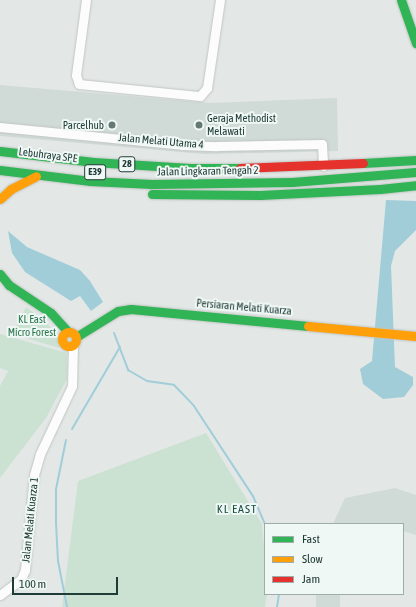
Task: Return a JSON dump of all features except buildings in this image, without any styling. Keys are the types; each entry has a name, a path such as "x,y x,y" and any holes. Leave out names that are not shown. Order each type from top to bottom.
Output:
{"main road":[{"path":"401,0 416,43"},
{"name":"Jalan Lingkaran Tengah 2","path":"0,150 93,162 182,167 256,168 322,166 416,160"},
{"name":"Lebuhraya SPE","path":"0,162 108,174 177,177 188,183"},
{"name":"Jalan Lingkaran Tengah 2","path":"0,170 36,176 121,183 292,182 416,172"},
{"path":"0,199 11,189 36,176"},
{"path":"90,181 105,192"},
{"path":"141,194 260,196 380,189 416,185"},
{"path":"0,274 9,285 51,313 68,332 72,332 77,341 73,346 68,346 62,342 62,337 68,332"},
{"name":"Persiaran Melati Kuarza","path":"76,337 118,311 131,309 416,336"}],"street":[{"path":"86,0 76,75 79,84 200,96 207,88 220,0"},
{"name":"Jalan Melati Utama 4","path":"0,127 182,145 217,146 322,144 322,166"},
{"name":"Jalan Melati Kuarza 1","path":"0,595 20,579 25,570 34,475 40,454 72,386 73,346"}],"shaded area":[{"path":"0,85 210,103 337,98 338,151 205,154 0,136"},
{"path":"395,488 416,495 416,535 404,531 404,523 333,523 345,498"},
{"path":"316,595 340,595 340,607 316,607"}],"green space":[{"name":"KL East Micro Forest","path":"26,307 43,319 57,335 59,348 12,334"},
{"path":"0,334 67,353 67,379 46,418 0,478 0,386 8,371 0,368"},
{"path":"206,433 262,524 264,546 264,595 267,595 265,607 62,607 78,481"}],"water":[{"path":"386,200 416,201 416,230 395,251 391,266 395,367 413,377 413,385 404,397 383,399 363,384 360,369 372,361"},
{"path":"8,231 27,247 80,270 90,281 103,302 91,311 80,296 71,301 25,272 12,253"}],"waterway":[{"path":"114,333 128,370 147,381 174,385 194,406 253,496 265,523"},
{"path":"72,429 120,347"},
{"path":"66,440 56,489 56,523 58,561 67,607"},
{"path":"277,607 279,595"}],"traffic: fast":[{"path":"401,0 416,43"},
{"path":"0,151 93,162 190,168 240,168"},
{"path":"363,163 416,160"},
{"path":"0,170 90,181 152,184 292,182 416,172"},
{"path":"152,194 260,195 380,189 416,185"},
{"path":"0,274 9,285 51,313 68,332"},
{"path":"76,337 118,311 131,309 308,326"}],"traffic: slow":[{"path":"0,199 11,189 36,176"},
{"path":"308,326 416,336"},
{"path":"66,332 72,332 76,336 76,339 76,342 72,346 66,346 62,342 62,336 66,332"}],"traffic: jam":[{"path":"240,168 363,163"}],"place":[{"name":"Parcelhub","path":"112,125"},
{"name":"Geraja Methodist Melawati","path":"199,125"}],"district":[{"name":"KL EAST","path":"237,510"}]}
